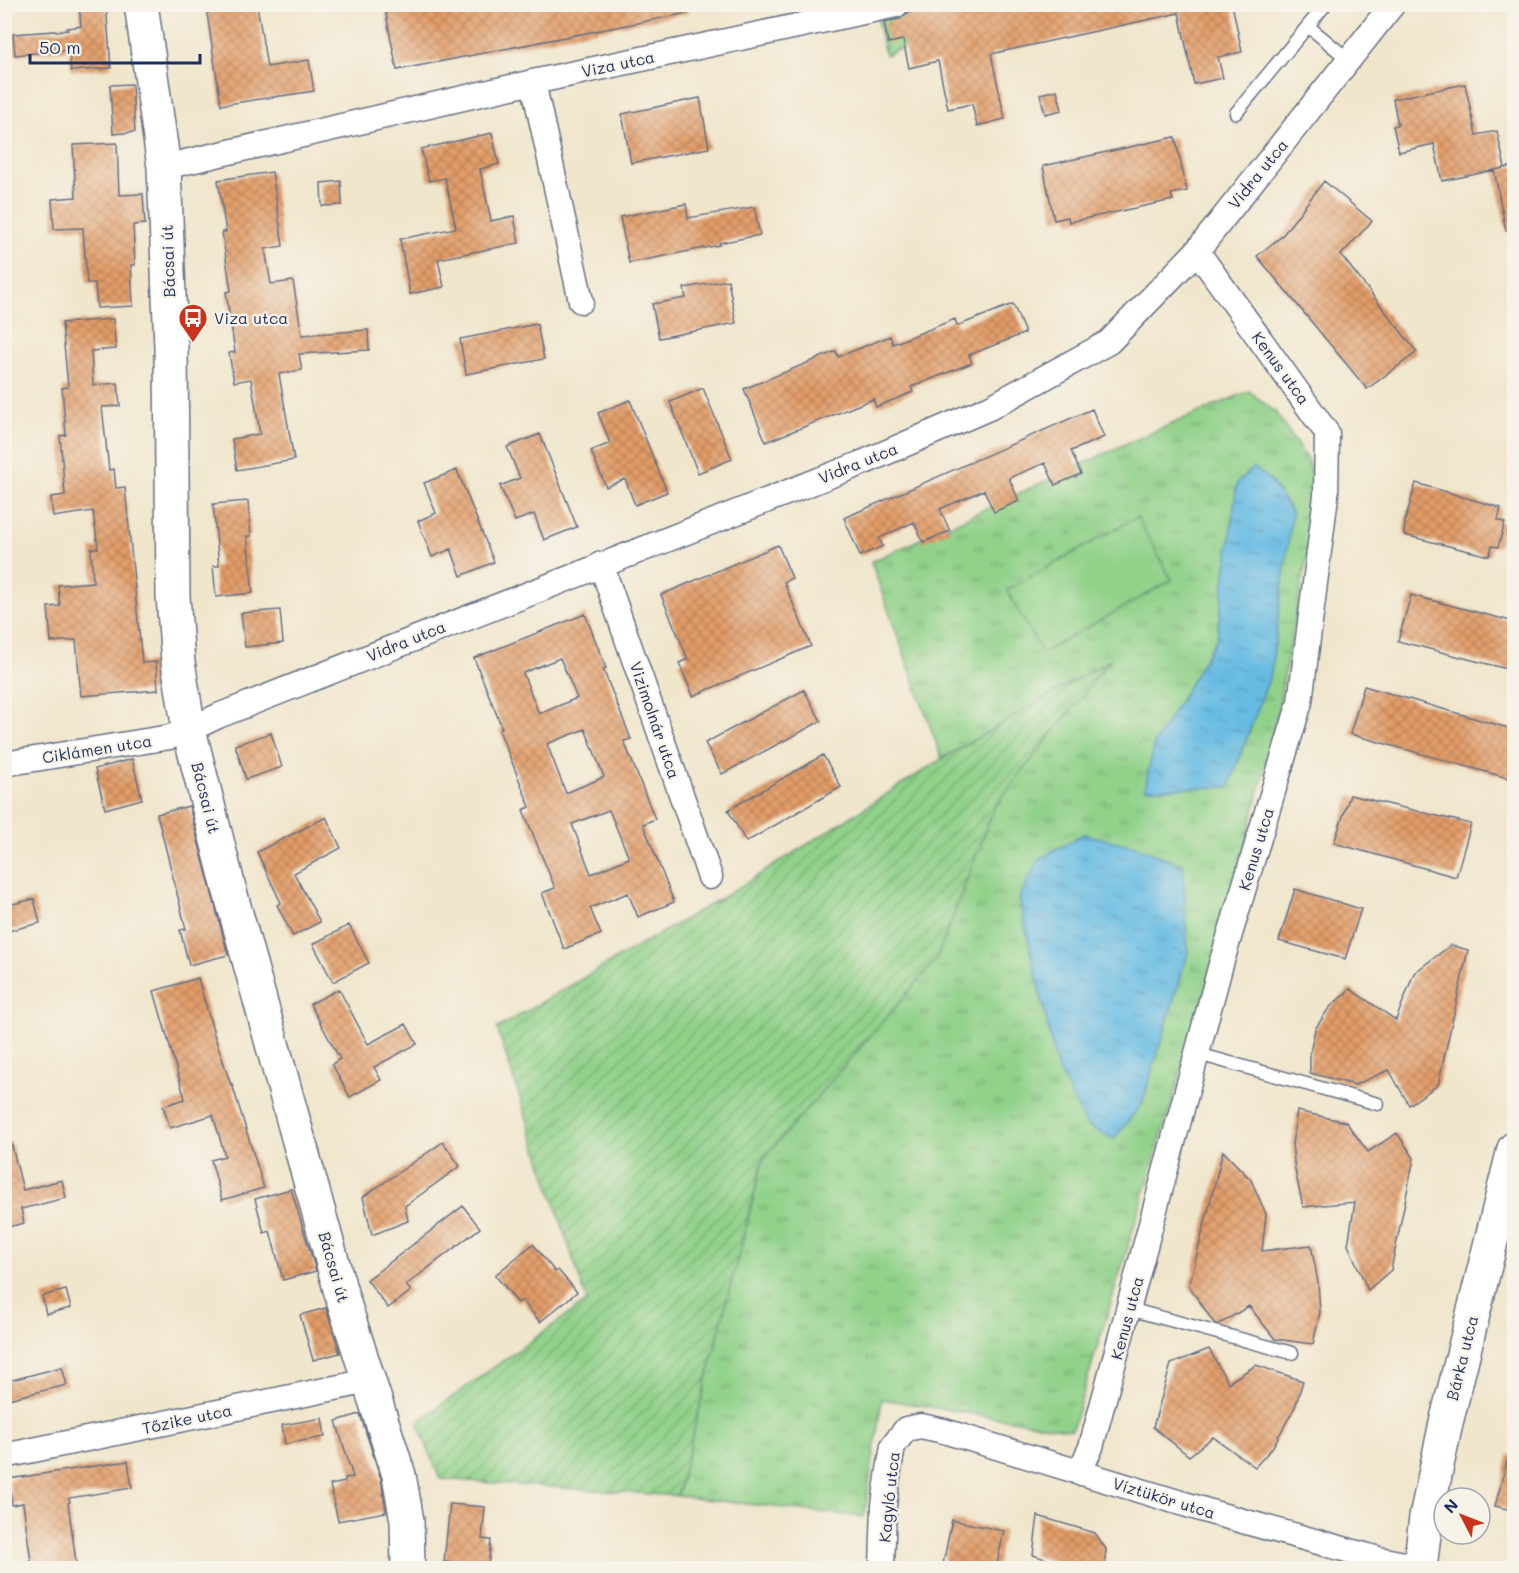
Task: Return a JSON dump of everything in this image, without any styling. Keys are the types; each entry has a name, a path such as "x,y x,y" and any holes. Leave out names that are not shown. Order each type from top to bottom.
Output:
{"main road":[{"name":"Bácsai út","path":"141,4 165,167 171,347 173,596 178,662 189,730 229,888 343,1300 399,1475 407,1521 408,1569"},
{"name":"Bárka utca","path":"1422,1568 1426,1517 1446,1423 1515,1149"}],"street":[{"name":"Vidra utca","path":"189,730 218,716 601,564 862,463 991,406 1109,342 1197,251 1393,4"},
{"name":"Viza utca","path":"165,167 533,82 896,5"},
{"path":"533,82 581,301"},
{"name":"Kenus utca","path":"1079,1473 1091,1447 1221,964 1300,702 1326,496 1327,433 1197,251"},
{"name":"Vizimolnár utca","path":"601,564 710,877"},
{"name":"Ciklámen utca","path":"4,764 170,737 189,730"},
{"name":"Tőzike utca","path":"4,1456 369,1382"},
{"name":"Víztükör utca","path":"906,1430 921,1426 945,1431 1079,1473 1379,1559 1422,1568"},
{"name":"Kagyló utca","path":"882,1569 884,1505 893,1446 906,1430"}],"lane":[{"path":"1236,113 1323,6"},
{"path":"1308,26 1349,60"},
{"path":"1198,1054 1378,1104"},
{"path":"1130,1309 1292,1353"}],"green space":[{"path":"874,4 1011,5 885,55"},
{"path":"1249,391 1276,413 1307,459 1318,499 1273,736 1221,941 1072,1430 882,1399 864,1517 677,1496 763,1159 936,960 995,806 1110,660 942,759 871,562 1132,441","holes":["1217,638 1146,788 1154,744"]},
{"path":"1137,517 1172,580 1042,653 1007,590"},
{"path":"1111,659 995,806 936,960 763,1159 677,1496 440,1479 417,1422 587,1301 497,1028 735,890 942,759"}],"water":[{"path":"1254,468 1271,481 1292,513 1271,673 1229,787 1145,789 1154,744 1217,638 1237,483"},
{"path":"1083,834 1135,846 1183,865 1188,953 1142,1104 1114,1139 1087,1126 1057,1067 1019,899 1039,859"}],"building":[{"path":"79,4 106,4 111,68 71,71 69,50 15,55 13,34 68,30 67,28 81,26"},
{"path":"384,4 687,4 688,13 397,70"},
{"path":"947,4 1232,4 1242,52 1218,57 1223,78 1194,84 1179,13 991,54 1005,119 977,126 972,104 948,109 938,61 909,68 903,40 888,43 884,22 900,19 907,13"},
{"path":"257,5 267,67 309,60 314,91 221,105 207,13"},
{"path":"132,84 135,132 113,134 110,85"},
{"path":"1465,84 1476,135 1497,131 1505,168 1442,181 1434,144 1399,152 1393,126 1398,125 1393,99"},
{"path":"1057,90 1062,110 1045,114 1040,94"},
{"path":"700,98 709,148 631,163 622,114"},
{"path":"492,133 499,164 480,169 491,221 514,216 519,243 438,259 444,287 410,294 400,239 456,228 445,178 429,181 421,149"},
{"path":"1175,137 1187,191 1171,194 1173,200 1069,222 1068,217 1054,220 1043,166"},
{"path":"117,143 119,195 143,194 145,224 133,225 135,265 131,265 133,306 97,308 95,283 87,283 83,228 54,229 52,199 76,197 73,145"},
{"path":"1515,166 1515,230 1506,231 1494,170"},
{"path":"272,172 283,246 265,249 271,284 293,281 302,335 368,330 369,350 299,354 302,370 279,374 294,460 237,470 232,439 260,434 251,379 234,382 229,353 235,352 226,292 231,291 222,232 226,232 218,180"},
{"path":"341,181 342,205 322,206 321,183"},
{"path":"1324,181 1372,221 1341,255 1417,352 1367,389 1257,256 1282,236"},
{"path":"686,204 688,218 754,207 760,235 629,263 620,217"},
{"path":"728,280 736,323 659,338 652,304 686,298 684,288"},
{"path":"1013,304 1025,333 969,355 972,363 911,387 913,392 876,407 873,399 766,442 744,389 836,351 838,357 890,336 893,344 955,319 957,326"},
{"path":"113,319 116,349 91,351 93,385 118,383 120,406 102,407 109,470 114,469 116,488 125,487 142,663 156,662 158,690 81,696 76,640 51,642 48,607 60,606 58,585 93,582 91,549 98,548 93,511 53,517 51,497 65,495 60,436 66,435 62,388 68,387 62,323"},
{"path":"537,324 544,359 466,374 460,339"},
{"path":"703,388 732,459 698,473 670,402"},
{"path":"630,400 667,492 635,505 625,479 606,487 591,451 610,443 598,413"},
{"path":"1092,409 1104,437 1071,451 1081,474 1055,485 1045,463 1009,478 1019,501 994,512 984,490 940,509 950,531 923,542 914,522 879,538 883,546 860,556 844,518"},
{"path":"540,434 577,527 544,540 534,514 515,521 500,486 520,478 507,447"},
{"path":"457,470 494,562 461,576 451,549 432,557 418,521 436,513 424,483"},
{"path":"1416,483 1501,508 1498,520 1505,523 1498,547 1492,546 1489,556 1404,535 1405,521"},
{"path":"248,501 251,536 247,536 253,593 216,597 213,566 219,566 213,504"},
{"path":"778,545 792,578 784,582 811,646 693,696 679,663 688,659 661,595"},
{"path":"1411,595 1515,622 1515,671 1398,641"},
{"path":"280,610 283,643 245,647 241,613"},
{"path":"585,614 606,668 603,669 631,739 624,741 655,819 643,824 674,902 638,917 628,893 590,908 601,934 564,949 542,893 555,888 523,810 530,807 499,730 502,728 474,658","holes":["560,658 577,698 539,714 523,673","585,729 604,777 566,793 547,744","609,810 629,858 591,874 572,824"]},
{"path":"1364,686 1515,730 1515,780 1350,734"},
{"path":"804,690 821,721 722,774 705,743"},
{"path":"271,733 282,767 246,779 235,745"},
{"path":"823,755 841,787 746,842 728,810"},
{"path":"132,759 142,799 105,809 95,769"},
{"path":"1350,795 1471,824 1456,877 1334,843"},
{"path":"189,806 228,955 189,965 180,930 186,929 157,814"},
{"path":"326,817 341,848 294,873 320,922 293,936 277,905 281,903 257,852"},
{"path":"1295,889 1361,909 1345,959 1279,941"},
{"path":"34,899 40,923 4,932 4,906"},
{"path":"349,925 369,963 333,982 313,944"},
{"path":"1451,945 1468,950 1438,1085 1409,1105 1389,1070 1355,1085 1310,1073 1310,1053 1315,1029 1329,1008 1350,989 1396,1020 1414,973"},
{"path":"198,978 264,1188 222,1200 211,1160 225,1156 213,1115 170,1128 163,1106 185,1099 154,991"},
{"path":"339,989 368,1044 406,1024 417,1044 374,1067 381,1080 350,1097 332,1064 340,1059 310,1004"},
{"path":"1297,1111 1346,1122 1368,1152 1397,1133 1414,1158 1391,1270 1368,1290 1348,1245 1355,1202 1303,1207 1292,1144"},
{"path":"11,1142 23,1190 62,1180 66,1198 21,1209 24,1223 4,1228 4,1143"},
{"path":"443,1142 460,1166 405,1206 408,1221 372,1235 363,1197"},
{"path":"1223,1151 1251,1180 1266,1214 1262,1251 1311,1245 1318,1282 1320,1312 1313,1344 1275,1339 1249,1306 1218,1325 1214,1323 1189,1286"},
{"path":"291,1189 316,1271 283,1280 270,1231 264,1233 255,1199"},
{"path":"463,1206 480,1228 406,1285 411,1291 388,1308 367,1280"},
{"path":"533,1244 555,1272 558,1270 577,1292 540,1322 522,1300 518,1303 495,1275"},
{"path":"66,1290 71,1308 46,1314 42,1296"},
{"path":"326,1308 340,1353 313,1360 300,1315"},
{"path":"1209,1349 1228,1383 1256,1365 1303,1381 1295,1407 1272,1448 1255,1467 1213,1437 1189,1456 1153,1427 1171,1364"},
{"path":"62,1367 67,1385 4,1400 4,1382"},
{"path":"360,1414 381,1479 386,1512 338,1521 330,1485 345,1482 345,1478 353,1477 336,1421"},
{"path":"322,1418 325,1437 285,1444 282,1425"},
{"path":"1509,1454 1515,1455 1515,1511 1495,1506"},
{"path":"128,1461 132,1488 69,1498 77,1569 32,1569 23,1503 12,1505 9,1479"},
{"path":"450,1504 485,1507 482,1539 491,1540 488,1566 444,1562"},
{"path":"1038,1516 1095,1533 1106,1549 1104,1569 1058,1569 1058,1563 1033,1555"},
{"path":"952,1520 1004,1531 996,1569 942,1569"}],"place":[{"name":"Viza utca","path":"193,344"}]}
